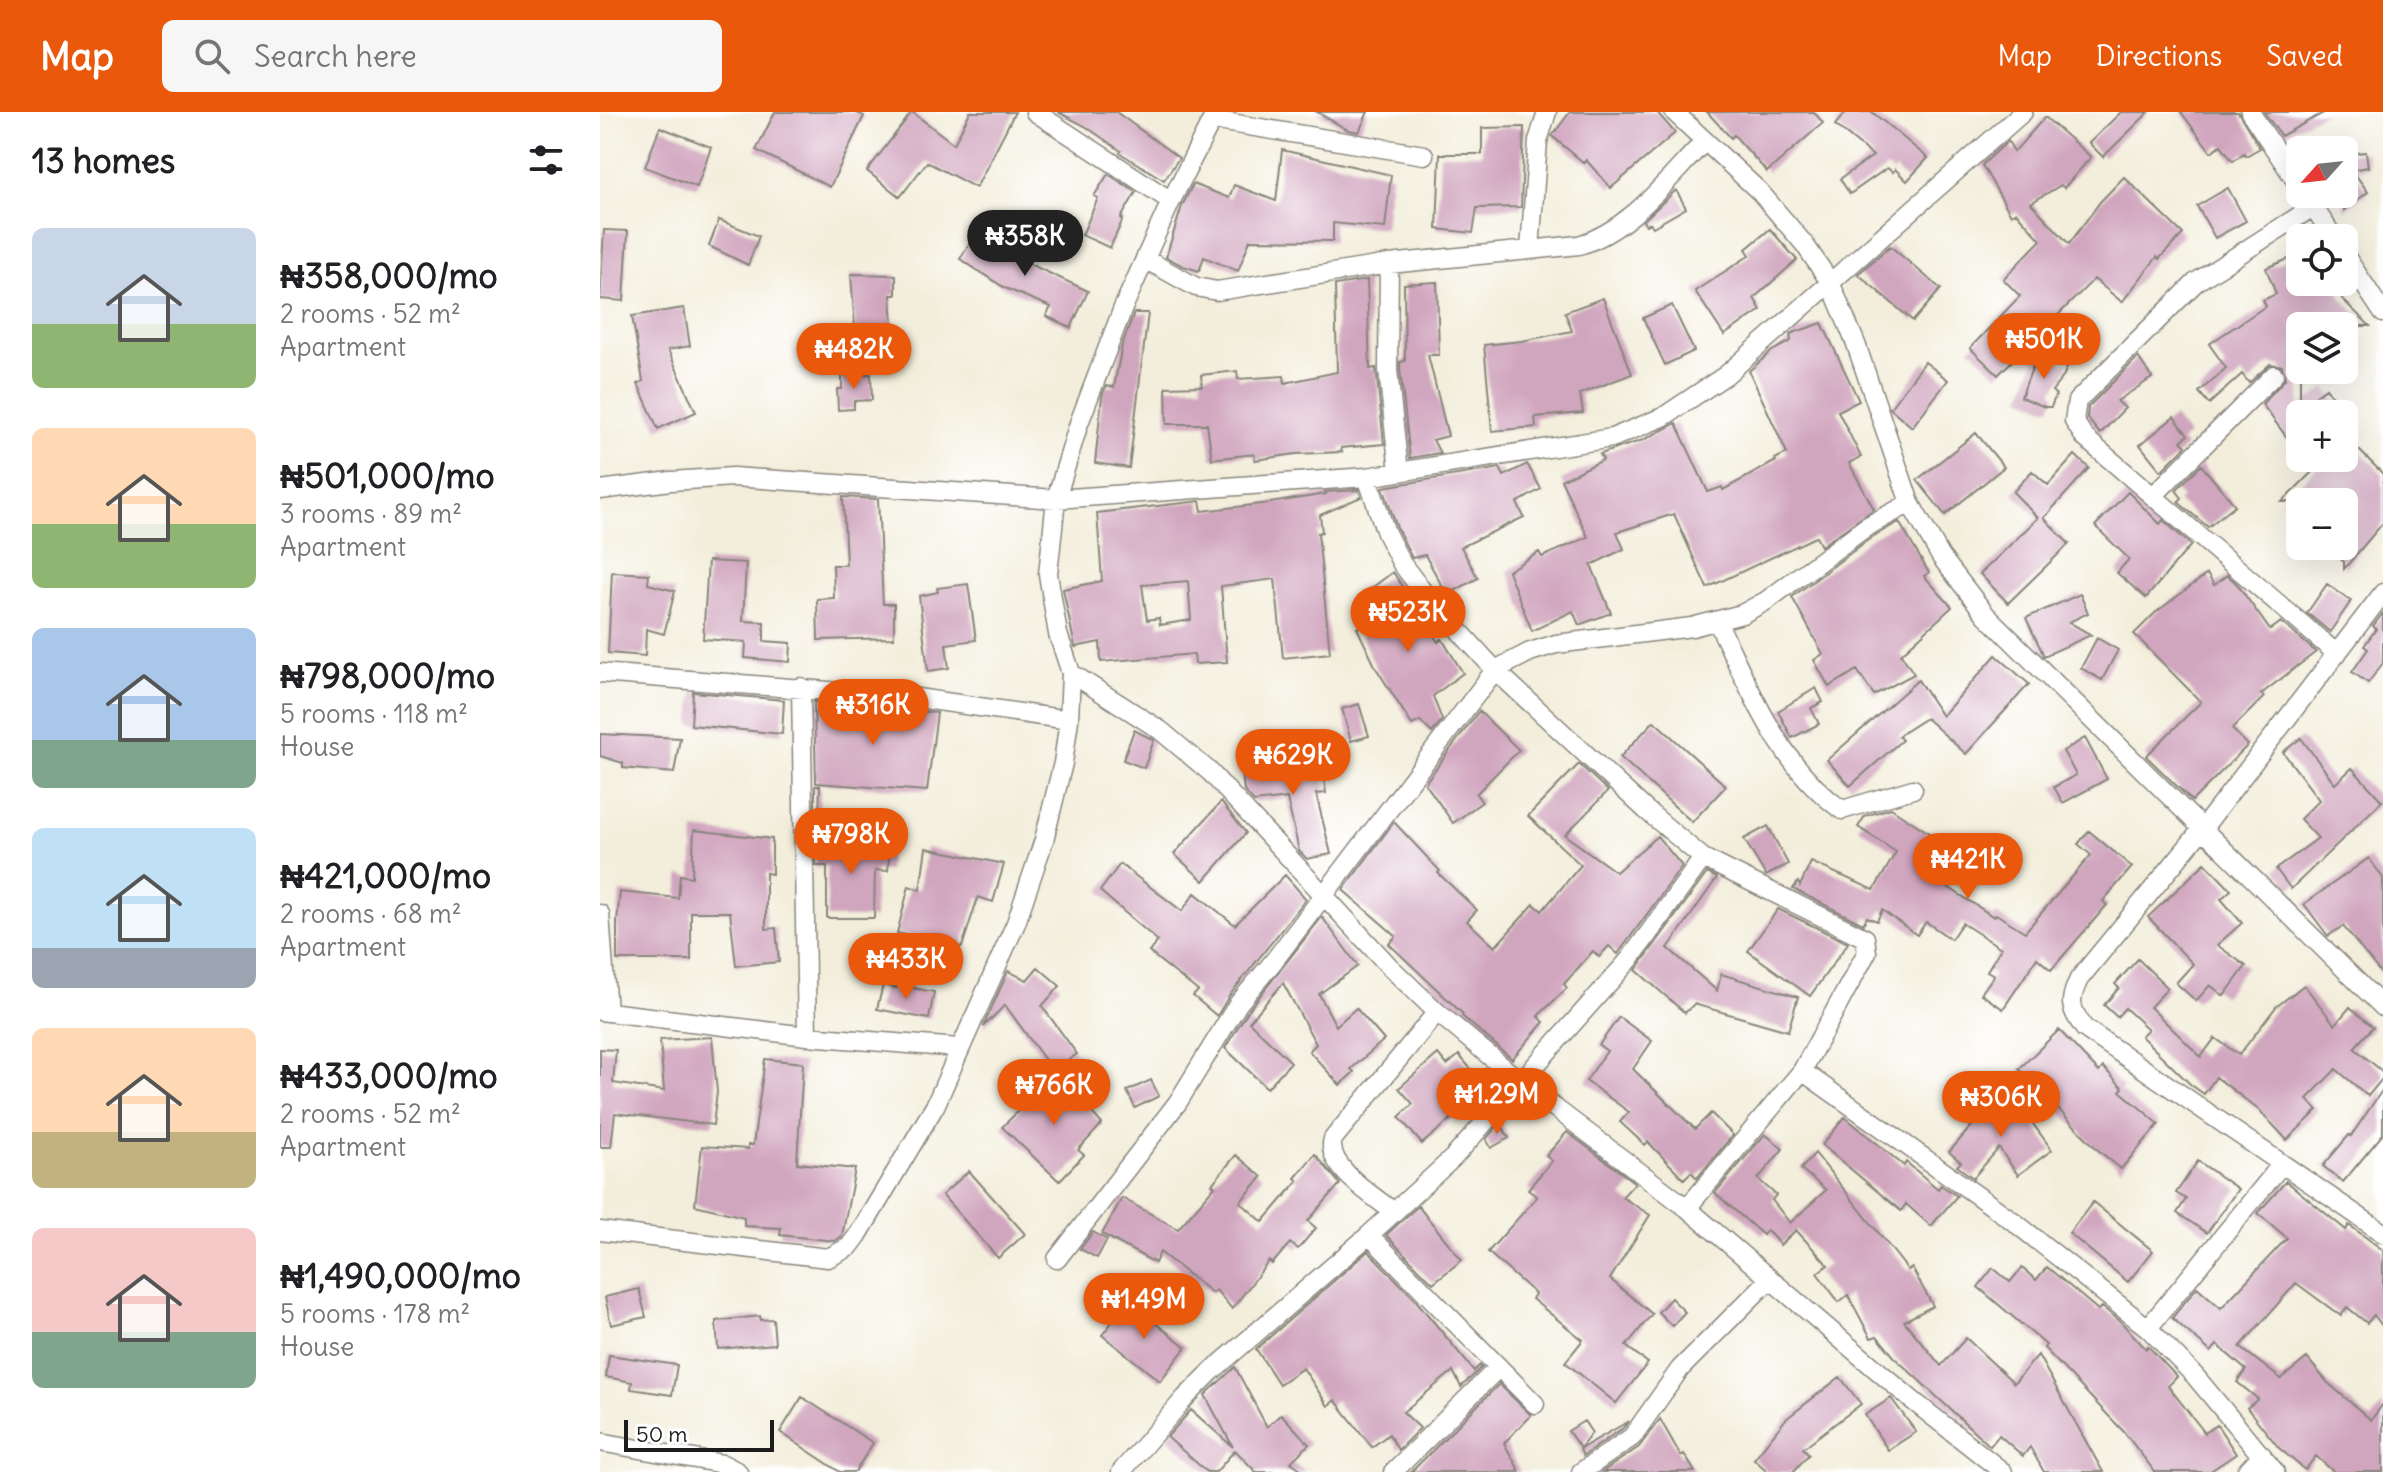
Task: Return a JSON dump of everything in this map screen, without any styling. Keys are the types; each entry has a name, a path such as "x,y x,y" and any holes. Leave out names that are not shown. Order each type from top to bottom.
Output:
{"street":[{"path":"1035,112 1171,201"},
{"path":"1530,250 1538,141 1547,112"},
{"path":"1674,112 1760,192 1805,245 1830,282 1856,344 1910,503 1941,557 1986,615 2383,1007"},
{"path":"600,490 733,477 1056,499 1367,477 1612,438 1663,417 1726,375 2023,112"},
{"path":"2250,112 2286,166"},
{"path":"600,1231 814,1258 828,1258 849,1247 935,1106 1016,923 1044,840 1063,763 1071,673 1058,634 1048,574 1056,499 1079,423 1123,308 1171,201 1214,116 1424,155"},
{"path":"1145,259 1196,287 1217,291 1389,264 1579,245 1599,239 1632,215 1705,141"},
{"path":"2299,208 2196,282 2077,401 2074,421 2078,431 2337,654"},
{"path":"1389,264 1388,370 1399,472"},
{"path":"2358,275 2383,313"},
{"path":"2153,496 2274,375"},
{"path":"1367,477 1386,533 1402,564 1421,589 1495,670 1646,810 1703,858 1865,938 1867,952 1802,1071 1687,1208"},
{"path":"1057,1259 1178,1102 1238,1004 1495,670 1530,652 1556,644 1692,627 1742,614 1766,601 1866,527 1910,503"},
{"path":"2383,593 2203,828 2079,979 2071,996 2074,1012 2084,1028 2383,1233"},
{"path":"1717,621 1764,719 1785,751 1828,800 1842,810 1913,789"},
{"path":"600,673 917,698 1069,720"},
{"path":"1071,673 1160,730 1210,772 1390,967 1437,1012 1522,1083 1687,1208 2003,1472"},
{"path":"801,687 807,1036"},
{"path":"1121,1472 1212,1371 1454,1157 1630,959 1703,858"},
{"path":"600,914 604,1012 807,1036 959,1048"},
{"path":"1394,1212 1336,1164 1330,1146 1437,1012"},
{"path":"1802,1071 2013,1221 2148,1328 2195,1376 2275,1472"},
{"path":"2148,1328 2282,1164"},
{"path":"1369,1235 1535,1404"},
{"path":"1581,1472 1632,1437 1680,1369 1770,1279"},
{"path":"1393,1472 1498,1368"},
{"path":"600,1442 723,1464 738,1472"},
{"path":"2246,1472 2262,1455"}],"building":[{"path":"775,112 855,112 864,116 830,187 756,150"},
{"path":"912,112 954,144 970,112 1015,112 976,188 927,162 900,197 867,171"},
{"path":"1058,112 1116,112 1179,158 1164,180 1120,153 1085,126"},
{"path":"1317,112 1368,112 1359,132 1348,130"},
{"path":"1570,112 1657,112 1675,133 1611,188 1586,160 1584,163 1552,136"},
{"path":"1707,112 1814,112 1823,123 1767,172 1734,135 1731,138"},
{"path":"1846,112 1872,112 1928,158 1907,181 1895,169 1893,172 1887,168 1850,194 1840,179 1873,156 1835,125"},
{"path":"2121,112 2149,112 2103,157 2089,143"},
{"path":"2181,112 2238,112 2260,148 2246,156 2244,153 2233,161 2221,145 2211,152"},
{"path":"2264,112 2325,112 2281,136"},
{"path":"2045,117 2091,157 2064,188 2061,185 2031,203 2069,244 2100,202 2124,177 2183,234 2159,259 2157,257 2122,302 2094,279 1998,375 1970,348 2020,296 2003,279 2041,240 2016,212 2011,215 1982,165 2008,141 2014,152"},
{"path":"660,127 711,147 697,187 645,167"},
{"path":"1524,127 1521,207 1477,208 1473,233 1437,229 1440,154 1482,154 1482,128"},
{"path":"1282,150 1391,175 1385,228 1333,223 1333,241 1250,240 1238,271 1204,257 1199,271 1166,257 1182,206 1193,184 1229,198 1234,185 1276,201"},
{"path":"2366,152 2368,167 2358,169 2358,153"},
{"path":"1108,174 1136,192 1121,218 1110,248 1082,235 1098,198 1094,196"},
{"path":"2358,178 2368,192 2358,200"},
{"path":"2228,188 2246,221 2215,238 2197,206"},
{"path":"1676,190 1686,208 1653,227 1650,223 1646,225 1643,221"},
{"path":"719,220 759,236 748,265 709,246"},
{"path":"979,229 1011,249 1008,254 1088,291 1071,328 1046,316 1051,307 1005,288 960,259"},
{"path":"1770,229 1797,260 1754,298 1761,310 1724,335 1695,291 1750,255 1746,249"},
{"path":"604,230 628,231 624,301 600,299"},
{"path":"1890,246 1941,289 1913,321 1858,274"},
{"path":"2286,260 2286,296 2341,296 2355,312 2286,312 2286,384 2300,384 2300,400 2286,400 2286,436 2262,404 2285,379 2282,366 2270,364 2249,383 2242,374 2209,404 2199,392 2226,368 2209,344 2266,306 2263,300 2276,294 2266,268"},
{"path":"851,274 896,275 896,295 891,295 894,340 856,342"},
{"path":"1367,280 1370,369 1376,368 1384,444 1341,448 1342,452 1255,460 1254,454 1212,459 1207,424 1167,424 1166,387 1202,386 1201,375 1237,371 1238,379 1284,376 1285,383 1337,372 1335,285"},
{"path":"1437,282 1439,355 1428,355 1448,436 1433,440 1440,453 1410,458 1400,369 1400,362 1405,361 1404,284"},
{"path":"1603,298 1632,374 1580,394 1583,413 1535,417 1536,427 1492,431 1484,345 1572,331 1565,312"},
{"path":"1672,305 1694,351 1665,365 1643,318"},
{"path":"684,308 690,346 668,350 696,412 658,429 638,384 643,381 632,316"},
{"path":"1134,313 1148,313 1129,468 1095,463 1102,396 1106,386 1114,387 1122,345"},
{"path":"2358,314 2370,326 2358,326"},
{"path":"1822,323 1859,401 1838,411 1861,457 1849,463 1874,509 1821,546 1816,537 1813,538 1707,588 1674,514 1617,532 1624,549 1591,565 1611,613 1579,625 1573,611 1532,631 1508,571 1539,552 1542,557 1588,537 1561,480 1603,460 1600,454 1643,440 1676,423 1708,492 1722,487 1723,490 1776,461 1787,453 1749,371 1772,351 1791,341 1790,334"},
{"path":"2038,353 2068,365 2052,391 2056,395 2051,407 2021,397"},
{"path":"2138,357 2152,378 2117,401 2125,408 2100,434 2087,418 2088,407"},
{"path":"1925,362 1948,380 1912,427 1890,408"},
{"path":"871,374 872,400 854,401 854,409 838,410 837,389 842,389 842,375"},
{"path":"2326,388 2335,400 2310,400"},
{"path":"2174,417 2188,435 2181,441 2186,446 2161,471 2140,445"},
{"path":"1976,433 2004,467 1945,515 1917,480"},
{"path":"2358,449 2383,474 2383,523 2358,552 2358,488 2296,488 2312,472 2358,472"},
{"path":"2075,455 2089,468 2044,518 2069,544 2008,603 1980,574 2038,518 2013,492 2032,471 2048,485"},
{"path":"1527,464 1541,489 1517,503 1524,517 1461,547 1478,578 1447,595 1425,555 1412,558 1397,528 1383,487 1500,468 1504,476"},
{"path":"2201,465 2235,505 2208,527 2178,502 2182,498 2176,490"},
{"path":"1359,490 1361,497 1320,515 1322,532 1318,533 1330,653 1283,658 1275,579 1221,586 1227,662 1195,664 1194,654 1101,662 1100,642 1075,647 1063,589 1102,581 1097,513 1200,501 1202,511 1270,503 1325,492","holes":["1188,581 1191,620 1160,625 1159,618 1147,620 1142,585"]},
{"path":"2128,492 2160,524 2163,520 2191,545 2146,598 2117,573 2129,559 2095,526"},
{"path":"843,497 878,499 883,604 894,604 894,638 818,640 817,599 834,598 833,565 846,565"},
{"path":"1899,522 1929,573 1924,576 1952,607 1901,654 1914,674 1874,695 1857,670 1829,687 1814,660 1823,654 1792,597 1872,537"},
{"path":"708,561 746,563 743,621 764,622 764,641 791,643 790,662 745,658 746,642 703,639"},
{"path":"612,572 649,574 648,584 675,591 664,634 646,629 645,656 608,653"},
{"path":"1393,572 1438,642 1442,639 1463,673 1433,696 1442,720 1432,733 1420,721 1412,725 1376,668 1357,628 1385,615 1369,590"},
{"path":"2207,574 2214,585 2227,575 2270,630 2281,622 2316,652 2261,694 2264,697 2232,729 2248,745 2192,801 2146,756 2201,702 2134,634 2155,613"},
{"path":"968,584 976,640 946,644 949,668 928,671 919,596 938,592 937,588"},
{"path":"2327,584 2351,601 2330,632 2307,613"},
{"path":"2080,594 2088,613 2069,622 2091,635 2044,656 2026,618"},
{"path":"2383,613 2383,663 2368,683 2352,672 2368,649 2364,646"},
{"path":"2097,638 2118,650 2102,680 2081,668"},
{"path":"1996,655 2029,684 1966,754 1926,718 1898,736 1902,740 1850,786 1827,760 1918,680 1942,716"},
{"path":"1816,688 1823,702 1811,708 1819,724 1792,738 1778,711"},
{"path":"693,692 784,700 782,734 691,725"},
{"path":"814,702 937,713 927,791 816,783"},
{"path":"1359,704 1369,736 1351,741 1342,709"},
{"path":"1479,711 1519,750 1476,794 1482,802 1453,823 1425,783"},
{"path":"1654,721 1726,786 1692,822 1620,757"},
{"path":"1134,730 1154,740 1144,768 1123,760"},
{"path":"600,734 680,738 674,773 623,768 623,763 600,756"},
{"path":"2085,738 2107,779 2063,803 2054,787 2076,775 2063,751"},
{"path":"2301,738 2335,784 2352,768 2382,801 2291,889 2276,869 2318,838 2300,819 2319,800 2283,752"},
{"path":"1321,755 1326,793 1316,794 1331,854 1307,859 1299,851 1287,798 1254,802 1244,791 1241,765"},
{"path":"1579,764 1608,791 1565,835 1616,872 1657,836 1682,866 1618,954 1609,946 1599,957 1593,951 1564,984 1567,988 1538,1016 1544,1022 1512,1059 1462,1016 1389,944 1396,936 1343,890 1394,822 1440,871 1438,873 1477,910 1467,921 1495,947 1534,904 1542,911 1581,865 1528,816"},
{"path":"815,786 820,786 819,816 815,816"},
{"path":"1221,802 1246,833 1204,881 1174,854"},
{"path":"1891,808 1929,833 1920,846 1959,871 1948,887 1994,917 1996,914 2025,932 2091,855 2078,844 2089,831 2132,867 2103,901 2107,905 2051,970 2037,958 2003,1009 1981,994 1994,975 1987,971 2001,948 1962,923 1951,939 1926,922 1917,935 1882,910 1877,921 1867,917 1863,924 1793,889 1798,882 1800,886 1811,862 1874,890 1896,852 1858,827 1865,816"},
{"path":"1768,826 1788,864 1766,876 1744,839"},
{"path":"694,830 772,839 772,874 766,873 766,929 776,928 779,962 736,966 730,912 691,912 691,960 617,960 620,892 678,898 680,875 692,877"},
{"path":"816,839 890,845 888,871 875,870 874,918 827,918 827,866 816,866"},
{"path":"926,848 1004,864 993,902 978,897 962,947 897,933 909,886 920,890"},
{"path":"2369,858 2383,878 2383,976 2343,926 2328,936 2304,904"},
{"path":"2205,863 2231,890 2221,899 2242,923 2217,945 2246,966 2224,996 2210,985 2196,1001 2176,983 2193,964 2148,917"},
{"path":"1120,864 1182,911 1195,893 1235,925 1285,875 1306,899 1229,996 1217,1016 1193,996 1198,991 1149,952 1158,941 1100,891"},
{"path":"1707,873 1717,878 1668,948 1717,991 1721,974 1798,997 1788,1031 1694,1004 1685,1013 1636,970"},
{"path":"1778,909 1848,943 1810,996 1748,951"},
{"path":"1322,917 1358,966 1319,994 1336,1026 1356,1008 1384,1040 1351,1069 1354,1072 1340,1085 1309,1051 1316,1044 1283,983 1249,1022 1291,1062 1267,1088 1225,1048 1248,1011"},
{"path":"2138,959 2168,988 2150,1007 2201,1057 2215,1038 2239,1055 2276,1007 2304,985 2335,1025 2350,1007 2373,1027 2354,1048 2383,1072 2383,1078 2368,1096 2336,1069 2307,1099 2318,1110 2287,1140 2260,1111 2216,1077 2204,1094 2190,1084 2141,1036 2148,1029 2125,1008 2117,1017 2104,1005 2119,988 2115,984"},
{"path":"1038,967 1060,986 1042,1006 1077,1054 1053,1071 1005,1005 983,1027 1008,971 1027,980"},
{"path":"883,985 934,992 929,1019 877,1009"},
{"path":"1619,1017 1652,1041 1633,1069 1695,1129 1711,1113 1733,1135 1697,1178 1691,1172 1684,1179 1648,1142 1645,1145 1620,1122 1629,1112 1586,1081 1607,1051 1599,1045"},
{"path":"2059,1030 2099,1072 2103,1067 2123,1088 2120,1091 2159,1124 2121,1169 2098,1150 2019,1069"},
{"path":"712,1037 717,1092 713,1125 615,1113 611,1147 600,1147 600,1049 616,1050 613,1083 664,1091 660,1040"},
{"path":"1438,1054 1447,1065 1459,1055 1487,1088 1422,1144 1399,1117 1413,1104 1399,1088"},
{"path":"765,1059 803,1063 797,1163 855,1169 842,1236 835,1241 780,1235 781,1228 744,1226 744,1217 695,1205 702,1146 748,1149 748,1145 753,1145"},
{"path":"1057,1073 1102,1124 1078,1150 1084,1155 1059,1181 1002,1127"},
{"path":"1151,1080 1159,1096 1135,1108 1127,1091"},
{"path":"2383,1089 2383,1134 2343,1182 2323,1166 2351,1136"},
{"path":"2009,1091 2052,1150 2018,1175 1999,1148 1973,1178 1957,1166 1961,1162 1949,1152 1990,1105 1995,1110"},
{"path":"1845,1117 1904,1166 1906,1162 1938,1189 1941,1185 1957,1196 1931,1226 1906,1204 1901,1211 1822,1145"},
{"path":"1500,1123 1509,1138 1491,1148 1486,1139"},
{"path":"1567,1132 1635,1183 1622,1197 1650,1215 1610,1279 1652,1314 1626,1346 1648,1363 1616,1403 1565,1362 1583,1340 1532,1299 1535,1294 1488,1252 1537,1197 1528,1189 1552,1161 1546,1156"},
{"path":"1765,1134 1783,1149 1758,1179 1776,1195 1772,1200 1790,1223 1826,1190 1801,1169 1815,1153 1908,1270 1912,1268 1933,1306 1904,1321 1941,1366 1966,1338 2014,1383 2038,1355 2103,1472 2044,1472 2030,1447 2023,1456 1999,1435 1990,1446 1896,1359 1877,1336 1871,1338 1848,1295 1839,1302 1817,1273 1828,1265 1796,1230 1780,1245 1767,1230 1763,1235 1715,1193"},
{"path":"1315,1154 1340,1184 1308,1221 1316,1228 1298,1249 1290,1243 1272,1264 1269,1261 1232,1309 1216,1290 1212,1293 1160,1252 1155,1263 1102,1234 1122,1198 1178,1229 1215,1186 1212,1184 1236,1155 1262,1177 1240,1202 1263,1222 1298,1181 1295,1178"},
{"path":"2198,1161 2238,1189 2207,1233 2177,1213 2186,1199 2176,1193"},
{"path":"969,1171 1025,1234 998,1258 942,1195"},
{"path":"2286,1181 2346,1230 2349,1225 2383,1250 2383,1327 2374,1315 2367,1323 2347,1307 2341,1316 2296,1283 2240,1347 2281,1379 2307,1358 2327,1382 2371,1420 2383,1404 2383,1472 2334,1472 2316,1456 2305,1470 2279,1448 2247,1408 2258,1399 2237,1382 2246,1370 2217,1345 2211,1352 2172,1318 2197,1287 2221,1308 2287,1238 2258,1213"},
{"path":"2093,1202 2153,1251 2128,1282 2069,1233"},
{"path":"1418,1206 1462,1260 1433,1283 1386,1235"},
{"path":"1093,1232 1107,1240 1097,1258 1080,1249"},
{"path":"1368,1251 1414,1298 1474,1371 1480,1365 1482,1367 1461,1387 1453,1371 1403,1412 1420,1428 1398,1450 1389,1434 1372,1447 1335,1400 1328,1406 1303,1368 1279,1384 1256,1349"},
{"path":"2047,1267 2098,1310 2102,1307 2120,1321 2146,1349 2148,1346 2177,1377 2168,1386 2205,1433 2217,1425 2236,1454 2209,1472 2155,1472 2123,1431 2044,1348 2046,1345 1978,1287 1993,1268 2010,1282 2022,1268 2036,1280"},
{"path":"639,1289 646,1317 611,1325 605,1297"},
{"path":"1671,1298 1685,1312 1672,1326 1658,1312"},
{"path":"1128,1302 1186,1347 1160,1381 1102,1335"},
{"path":"760,1316 761,1320 773,1319 775,1344 718,1349 716,1321"},
{"path":"609,1355 677,1365 672,1395 631,1389 632,1382 606,1377"},
{"path":"1235,1367 1267,1427 1281,1414 1309,1444 1291,1462 1305,1472 1256,1472 1235,1450 1216,1472 1207,1472 1167,1437 1191,1410 1233,1447 1205,1395"},
{"path":"1840,1377 1861,1404 1803,1448 1809,1454 1793,1472 1768,1472 1754,1459 1786,1419"},
{"path":"1499,1384 1531,1415 1504,1443 1520,1472 1411,1472"},
{"path":"802,1397 873,1443 855,1472 840,1472 780,1432"},
{"path":"1891,1398 1916,1432 1888,1450 1865,1415"},
{"path":"1660,1419 1681,1456 1684,1454 1695,1472 1602,1472 1639,1447"},
{"path":"1584,1421 1592,1433 1580,1448 1568,1431"},
{"path":"1629,1421 1623,1428 1583,1456 1580,1449"}]}
